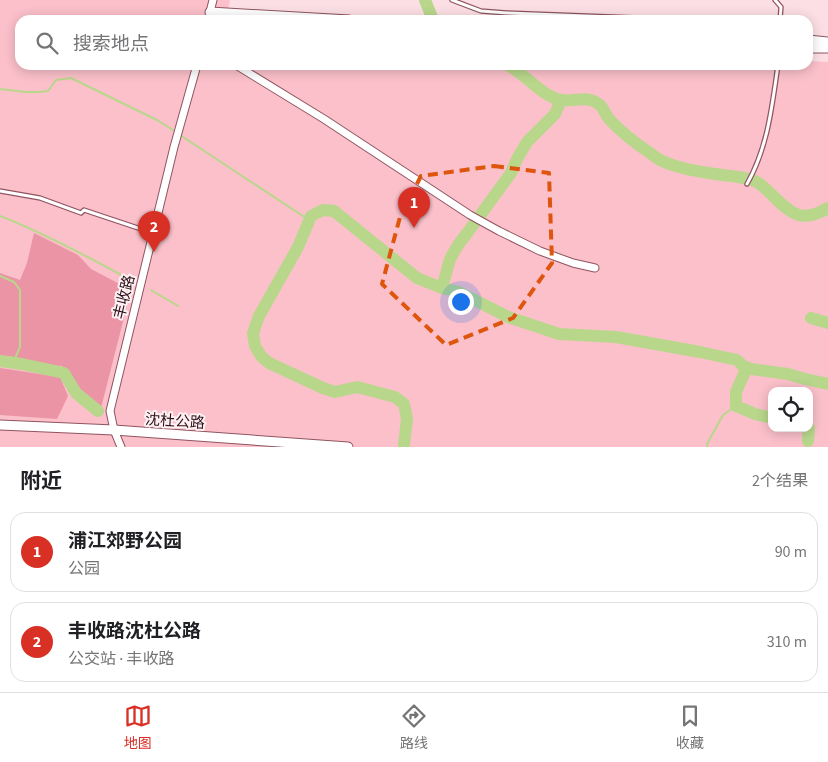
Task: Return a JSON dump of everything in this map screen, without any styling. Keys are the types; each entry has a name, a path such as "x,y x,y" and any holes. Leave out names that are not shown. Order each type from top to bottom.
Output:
{"street":[{"path":"209,15 213,0"},
{"path":"813,40 828,42"},
{"path":"813,48 828,48"},
{"name":"丰收路","path":"121,447 114,430 110,411 178,133 196,70"},
{"path":"244,70 324,119 502,234 550,255 595,268"},
{"name":"沈杜公路","path":"0,425 114,430 300,446 348,447"}],"lane":[{"path":"452,0 481,11 533,15"},
{"path":"775,0 781,7 780,15"},
{"path":"747,184 765,140 777,70"},
{"path":"0,191 40,198 81,213 84,210 154,234"}],"highlighted area":[{"path":"494,166 549,173 552,263 513,318 446,345 382,284 400,217 421,176"}],"shaded area":[{"path":"0,0 230,0 227,15 15,15 15,70 813,70 813,61 828,62 828,447 0,447"},
{"path":"34,233 78,255 91,269 131,290 101,408 84,394 62,366 34,364 24,359 8,356 0,357 0,273 20,280 27,263"},
{"path":"0,368 60,377 68,396 57,419 0,415"}],"waterway":[{"path":"425,0 431,15"},
{"path":"516,70 554,98 561,100 587,99 596,102 623,133 662,161 691,170 755,181 788,209 801,215 809,216 828,208"},
{"path":"0,89 26,92 48,91 56,80 71,78 157,120 176,132"},
{"path":"442,288 450,259 458,245 511,173 527,142 555,114 561,100"},
{"path":"180,135 309,220"},
{"path":"404,445 407,419 404,404 395,397 357,387 335,392 323,388 269,363 261,356 255,346 253,333 259,316 298,247 311,216 323,210 334,211 417,278 442,288 459,292 508,317 559,334 616,337 700,352 737,360 743,366 751,369 788,374 828,384"},
{"path":"0,216 67,246 132,281"},
{"path":"0,276 14,282 20,290 20,347 13,363"},
{"path":"151,290 178,306"},
{"path":"811,318 828,323"},
{"path":"0,361 64,373 76,393 98,411"},
{"path":"747,367 736,392 736,406 768,417"},
{"path":"707,447 723,415 736,406"},
{"path":"808,441 809,432"}],"place":[{"name":"浦江郊野公园","path":"414,228"},
{"name":"丰收路沈杜公路","path":"154,252"}]}
